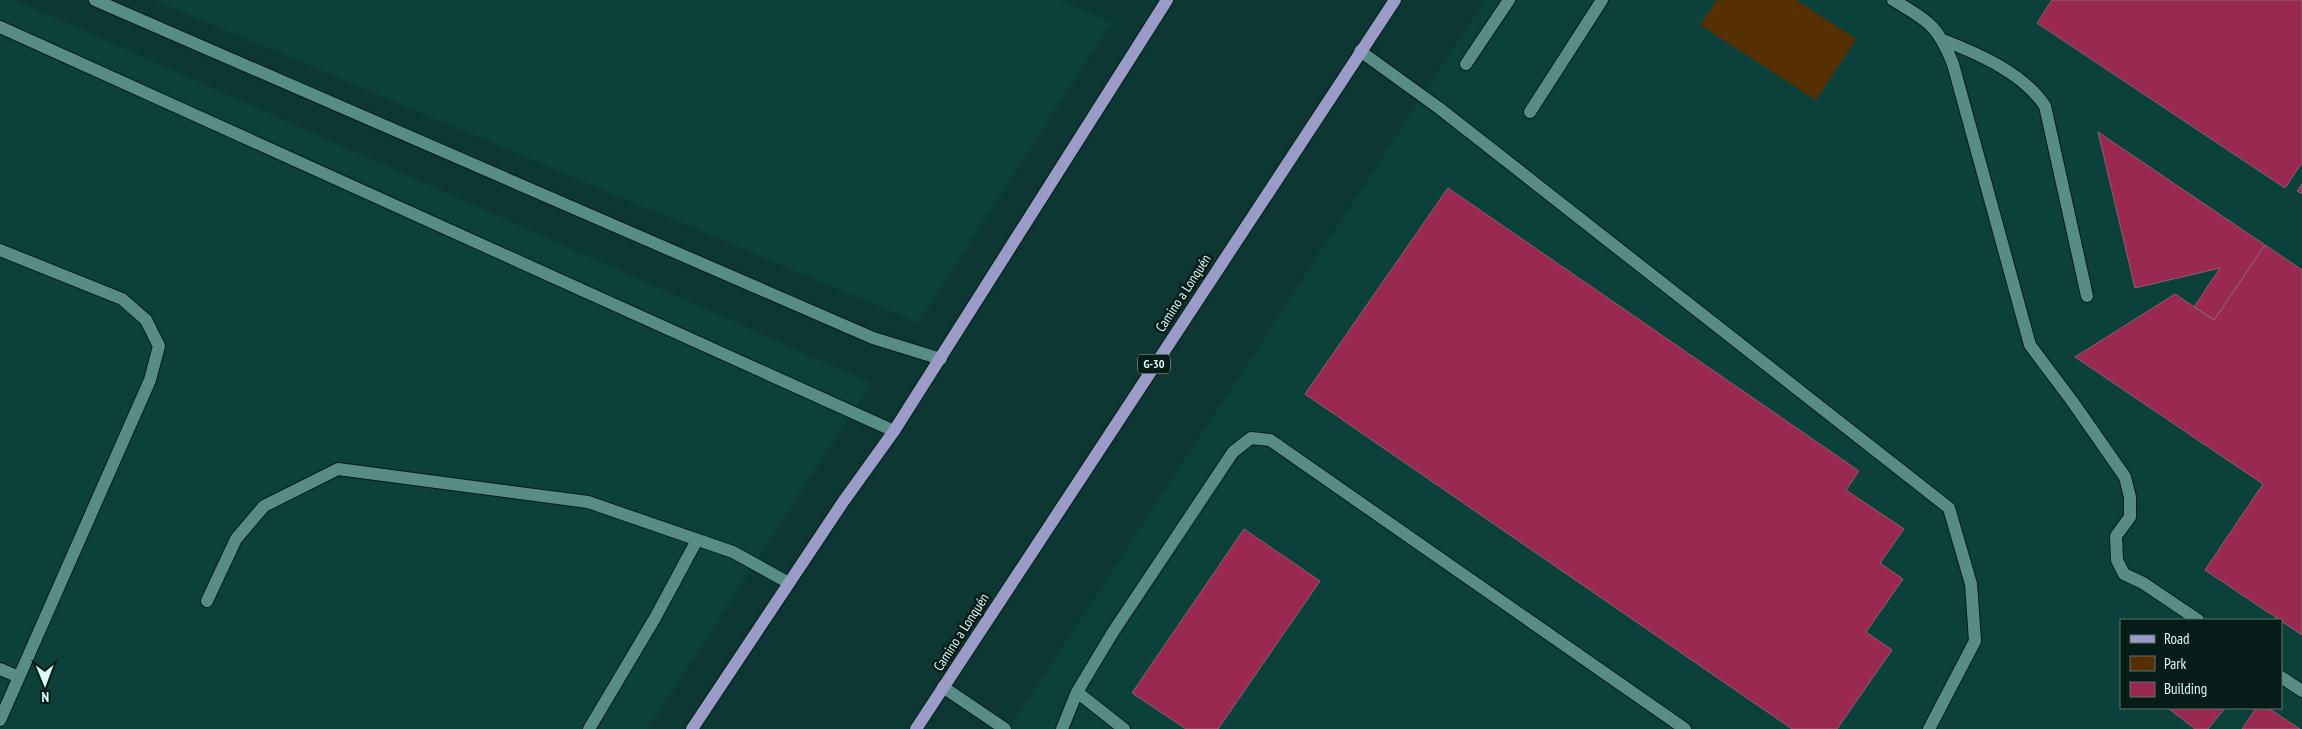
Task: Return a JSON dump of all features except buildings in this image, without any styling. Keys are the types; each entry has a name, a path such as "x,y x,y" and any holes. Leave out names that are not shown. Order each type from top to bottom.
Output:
{"main road":[{"path":"692,729 941,360 1167,0"},
{"name":"Camino a Lonquén","path":"916,729 1395,0"}],"lane":[{"path":"95,0 873,338 941,360"},
{"path":"1466,64 1510,0"},
{"path":"1530,112 1602,0"},
{"path":"1893,0 1932,24 1943,40 1955,74 2030,345 2072,401 2124,477 2130,497 2130,517 2116,536 2116,560 2124,574 2143,583 2197,619"},
{"path":"0,27 894,431"},
{"path":"1943,40 1989,58 2038,95 2045,106 2087,296"},
{"path":"1360,51 1439,108 1949,508 1971,584 1975,641 1929,729"},
{"path":"0,250 122,299 146,320 159,346 150,380 0,720"},
{"path":"1062,729 1077,692 1113,632 1233,452 1251,438 1270,440 1685,729"},
{"path":"207,601 236,539 264,506 338,469 588,502 733,552 789,583"},
{"path":"589,729 655,618 697,540"},
{"path":"0,669 19,677"},
{"path":"2282,678 2302,691"},
{"path":"943,687 1005,729"},
{"path":"1077,692 1124,729"}],"shaded area":[{"path":"0,0 16,0 871,383 648,729 0,729"},
{"path":"154,0 1060,0 1112,22 918,323"},
{"path":"1485,0 2302,0 2302,729 1009,729"}],"green space":[{"path":"1717,0 1796,0 1856,39 1816,100 1700,25"}]}
